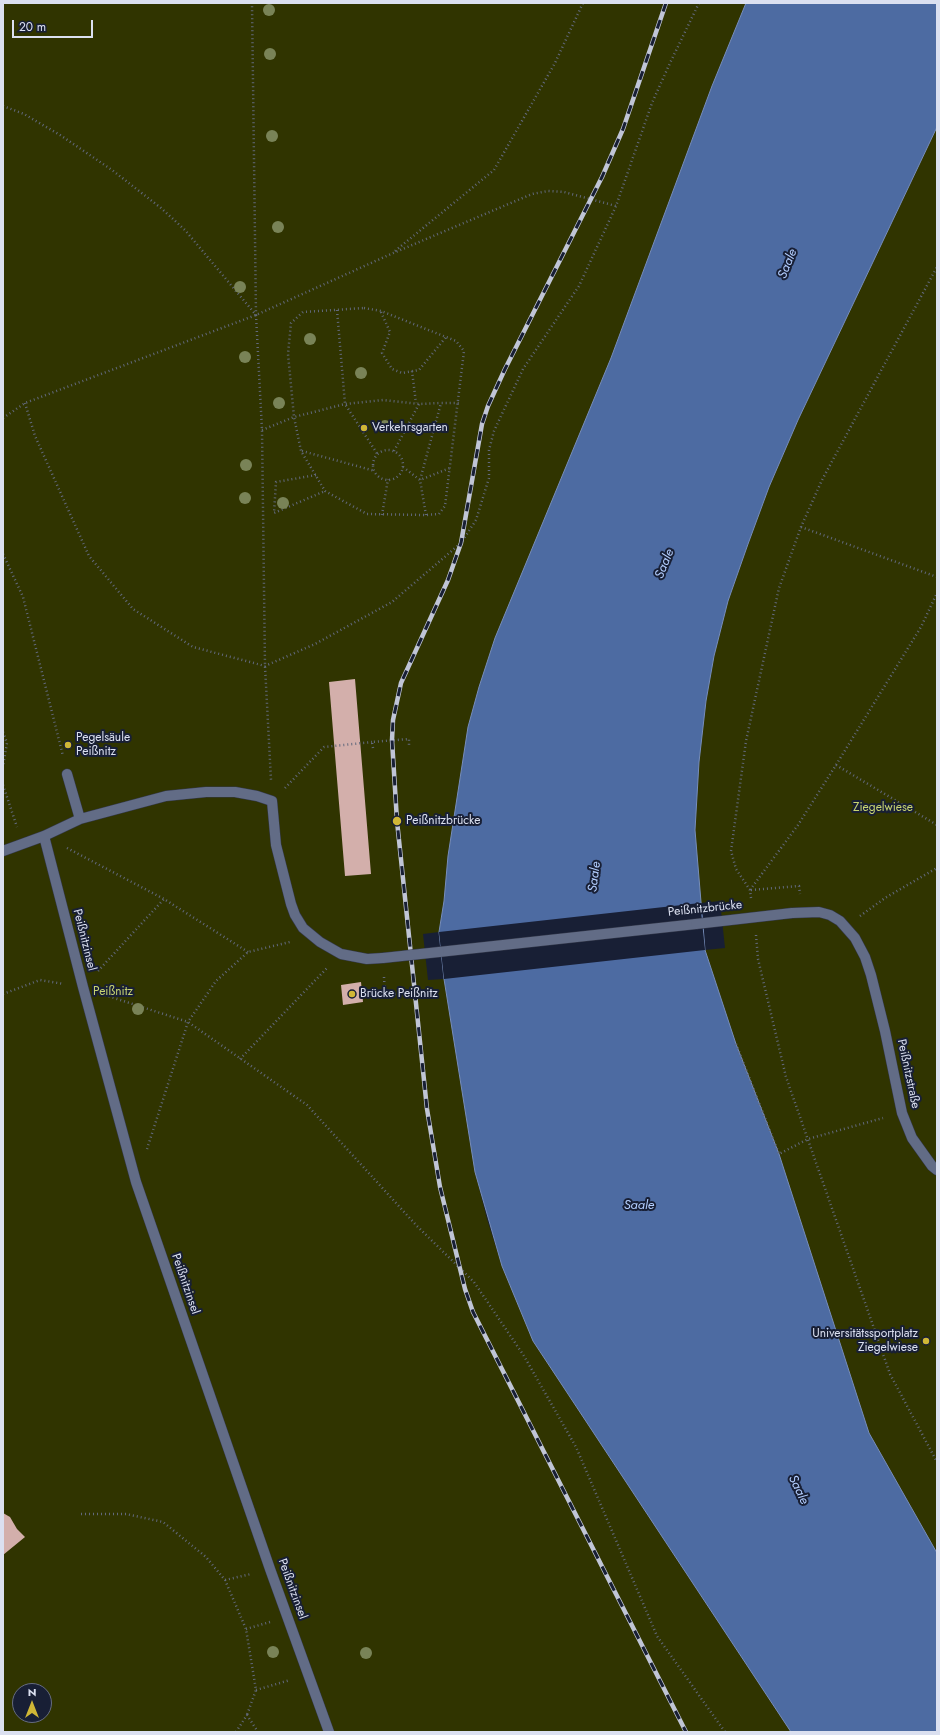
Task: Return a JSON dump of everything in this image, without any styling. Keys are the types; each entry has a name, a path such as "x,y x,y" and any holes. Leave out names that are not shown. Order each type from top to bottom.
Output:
{"lane":[{"path":"67,774 80,819"},
{"path":"3,851 44,836 80,819 166,796 206,792 235,792 257,796 272,801 276,845 291,904 298,920 312,936 330,949 341,954 367,959 383,958"},
{"name":"Peißnitzinsel","path":"44,836 136,1182 270,1569 329,1732"},
{"name":"Peißnitzbrücke","path":"383,958 792,913 811,912 825,914 835,918 846,926"},
{"name":"Peißnitzstraße","path":"846,926 860,946 872,975 886,1031 902,1113 912,1138 937,1170"}],"path":[{"path":"252,3 256,315 262,430 265,666 270,731 272,801"},
{"path":"391,254 494,170 555,63 583,3"},
{"path":"25,404 35,436 89,556 133,609 193,647 265,666 315,644 392,602 461,543 476,520 489,478 489,450 494,431 506,403 523,369 579,286 616,206 652,103 699,3"},
{"path":"3,106 24,114 60,135 112,170 161,208 185,230 256,315"},
{"path":"3,418 25,404 256,315 391,254 532,194 548,191 564,192 616,206"},
{"path":"752,905 750,890 736,868 731,851 745,749 780,588 801,527 822,480 937,266"},
{"path":"364,308 381,311 456,341 464,351 459,403 445,506 439,514 367,514 325,491 302,450 294,417 288,354 291,323 304,312 337,310 364,308"},
{"path":"337,310 345,404 378,454"},
{"path":"381,311 390,332 382,353 392,369 402,373 419,370 446,337"},
{"path":"394,451 417,404 412,371"},
{"path":"262,430 294,417 345,404 383,400 417,404 459,403"},
{"path":"426,515 420,480 441,404"},
{"path":"302,450 375,471"},
{"path":"386,450 394,451 401,458 403,467 401,472 398,476 388,479 380,477 375,471 374,463 378,454 386,450"},
{"path":"403,467 420,480"},
{"path":"420,480 450,468"},
{"path":"316,475 276,482 274,513 325,491"},
{"path":"382,515 388,479"},
{"path":"801,527 937,577"},
{"path":"3,554 23,598 67,774"},
{"path":"750,890 798,825 836,766 921,627 937,593"},
{"path":"3,732 7,743 3,766"},
{"path":"272,801 324,747 409,739 410,746"},
{"path":"372,742 372,748"},
{"path":"836,766 937,825"},
{"path":"3,786 23,844"},
{"path":"44,836 164,899 248,952"},
{"path":"846,926 885,898 937,868"},
{"path":"750,890 781,886"},
{"path":"83,987 164,899"},
{"path":"755,928 758,959 786,1077 890,1374 937,1462"},
{"path":"136,1182 188,1022 216,981 248,952 312,936"},
{"path":"240,1058 341,954"},
{"path":"383,958 385,995 408,993"},
{"path":"3,994 40,980 83,987 188,1022 307,1105 416,1225 474,1282 524,1356 576,1446 657,1636 725,1732"},
{"path":"736,1044 779,1154 808,1139 902,1113"},
{"path":"80,1514 126,1514 163,1522 206,1557 225,1580 246,1629 256,1690 247,1715 236,1732"},
{"path":"225,1580 270,1569"},
{"path":"256,1690 309,1674"},
{"path":"247,1715 258,1732"}],"green space":[{"name":"Peißnitz","path":"3,3 746,3 712,86 611,358 479,687 468,727 448,856 444,901 439,932 423,934 428,980 444,979 475,1172 487,1219 502,1266 533,1341 791,1732 3,1732"},
{"name":"Ziegelwiese","path":"937,127 937,1553 869,1433 779,1154 736,1044 705,950 725,948 720,901 700,903 695,830 699,762 706,701 714,656 728,601 769,487 798,420"}],"water":[{"name":"Saale","path":"746,3 937,3 937,127 798,420 769,487 728,601 714,656 706,701 699,762 695,830 705,950 736,1044 779,1154 869,1433 937,1553 937,1732 791,1732 533,1341 502,1266 475,1172 444,979 439,932 444,901 448,856 468,727 479,687 495,638 611,358 712,86"}],"pier":[{"path":"700,903 705,950 444,979 439,932"}],"building":[{"path":"355,679 371,874 345,876 329,682"},
{"name":"Brücke Peißnitz","path":"361,982 363,1002 343,1005 341,985"},
{"path":"3,1513 10,1517 17,1529 25,1537 3,1555"}],"railway":[{"path":"666,3 623,129 602,177 505,369 488,406 482,424 461,543 448,580 401,683 393,720 392,740 397,821 427,1109 440,1187 465,1289 473,1312 686,1732"}],"place":[{"name":"Verkehrsgarten","path":"364,428"},
{"name":"Pegelsäule Peißnitz","path":"68,745"},
{"name":"Peißnitzbrücke","path":"397,821"},
{"name":"Brücke Peißnitz","path":"352,994"},
{"name":"Universitätssportplatz Ziegelwiese","path":"926,1341"}]}
